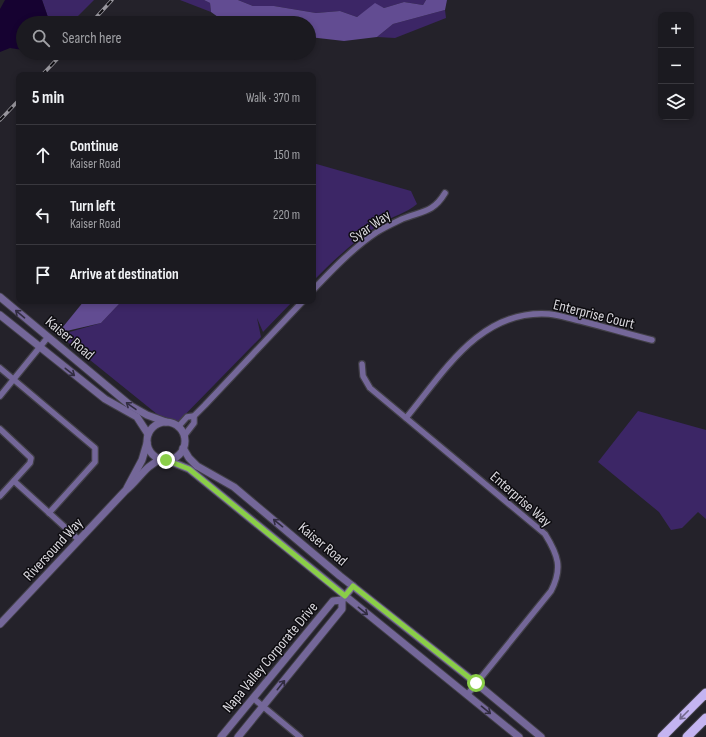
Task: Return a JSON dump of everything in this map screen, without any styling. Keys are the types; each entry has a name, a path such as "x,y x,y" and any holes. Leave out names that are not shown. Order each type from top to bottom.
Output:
{"main road":[{"path":"662,737 706,693"},
{"path":"687,737 706,718"}],"street":[{"name":"Syar Way","path":"316,287 332,270 365,241 402,219 432,209 445,193"},
{"name":"Kaiser Road","path":"0,297 131,406 147,415 166,422"},
{"path":"178,427 187,417 194,416 300,304"},
{"name":"Kaiser Road","path":"0,315 105,399 137,417 148,434"},
{"name":"Enterprise Court","path":"406,418 468,343 484,330 511,318 531,315 557,315 652,340"},
{"path":"0,396 48,337"},
{"name":"Enterprise Way","path":"362,364 363,376 370,388 545,534 556,552 558,575 551,591 467,695"},
{"path":"0,368 95,448 95,462 49,513"},
{"path":"184,436 194,423 194,416"},
{"path":"166,422 178,427 184,436 184,448 177,456 164,459 152,453 147,442 148,434 157,424 166,422"},
{"path":"0,429 31,458 30,463 0,496"},
{"name":"Riversound Way","path":"125,491 142,460 147,442"},
{"name":"Kaiser Road","path":"184,448 189,458 197,466 234,487 353,586 476,683 541,737"},
{"name":"Kaiser Road","path":"164,459 189,469 343,598 519,737"},
{"name":"Riversound Way","path":"0,624 125,491 139,479 146,468 164,459"},
{"path":"14,481 79,540"},
{"name":"Napa Valley Corporate Drive","path":"221,737 333,601 343,598 353,586"},
{"name":"Napa Valley Corporate Drive","path":"238,737 342,609 343,598"},
{"path":"253,698 300,737"}],"shaded area":[{"path":"5,0 42,0 48,16 16,16 16,49 10,48 0,52 0,9"},
{"path":"42,0 94,0 78,16 48,16"},
{"path":"180,0 204,0 210,3 211,12"},
{"path":"204,0 238,0 253,6 274,6 316,13 340,11 357,17 375,3 384,8 404,2 423,5 426,0 447,0 445,10 393,24 377,37 344,41 316,38 316,16 217,16 211,12 210,3"},
{"path":"238,0 426,0 423,5 404,2 384,8 375,4 357,17 340,11 316,13 274,6 253,6"},
{"path":"445,10 446,18 395,38 377,37 393,24"},
{"path":"316,164 411,191 417,204 409,210 382,223 354,243 316,278"},
{"path":"82,304 119,304 101,323 58,333"},
{"path":"119,304 290,304 263,332 257,318 261,337 173,427 59,335 101,323"},
{"path":"638,411 706,430 706,519 698,512 682,528 671,530 659,512 598,462"}],"railway":[{"path":"97,16 112,0"},
{"path":"45,72 56,60"},
{"path":"0,120 16,103"}],"route":[{"path":"166,460 179,463 189,469 345,596 353,586 476,683"}]}
